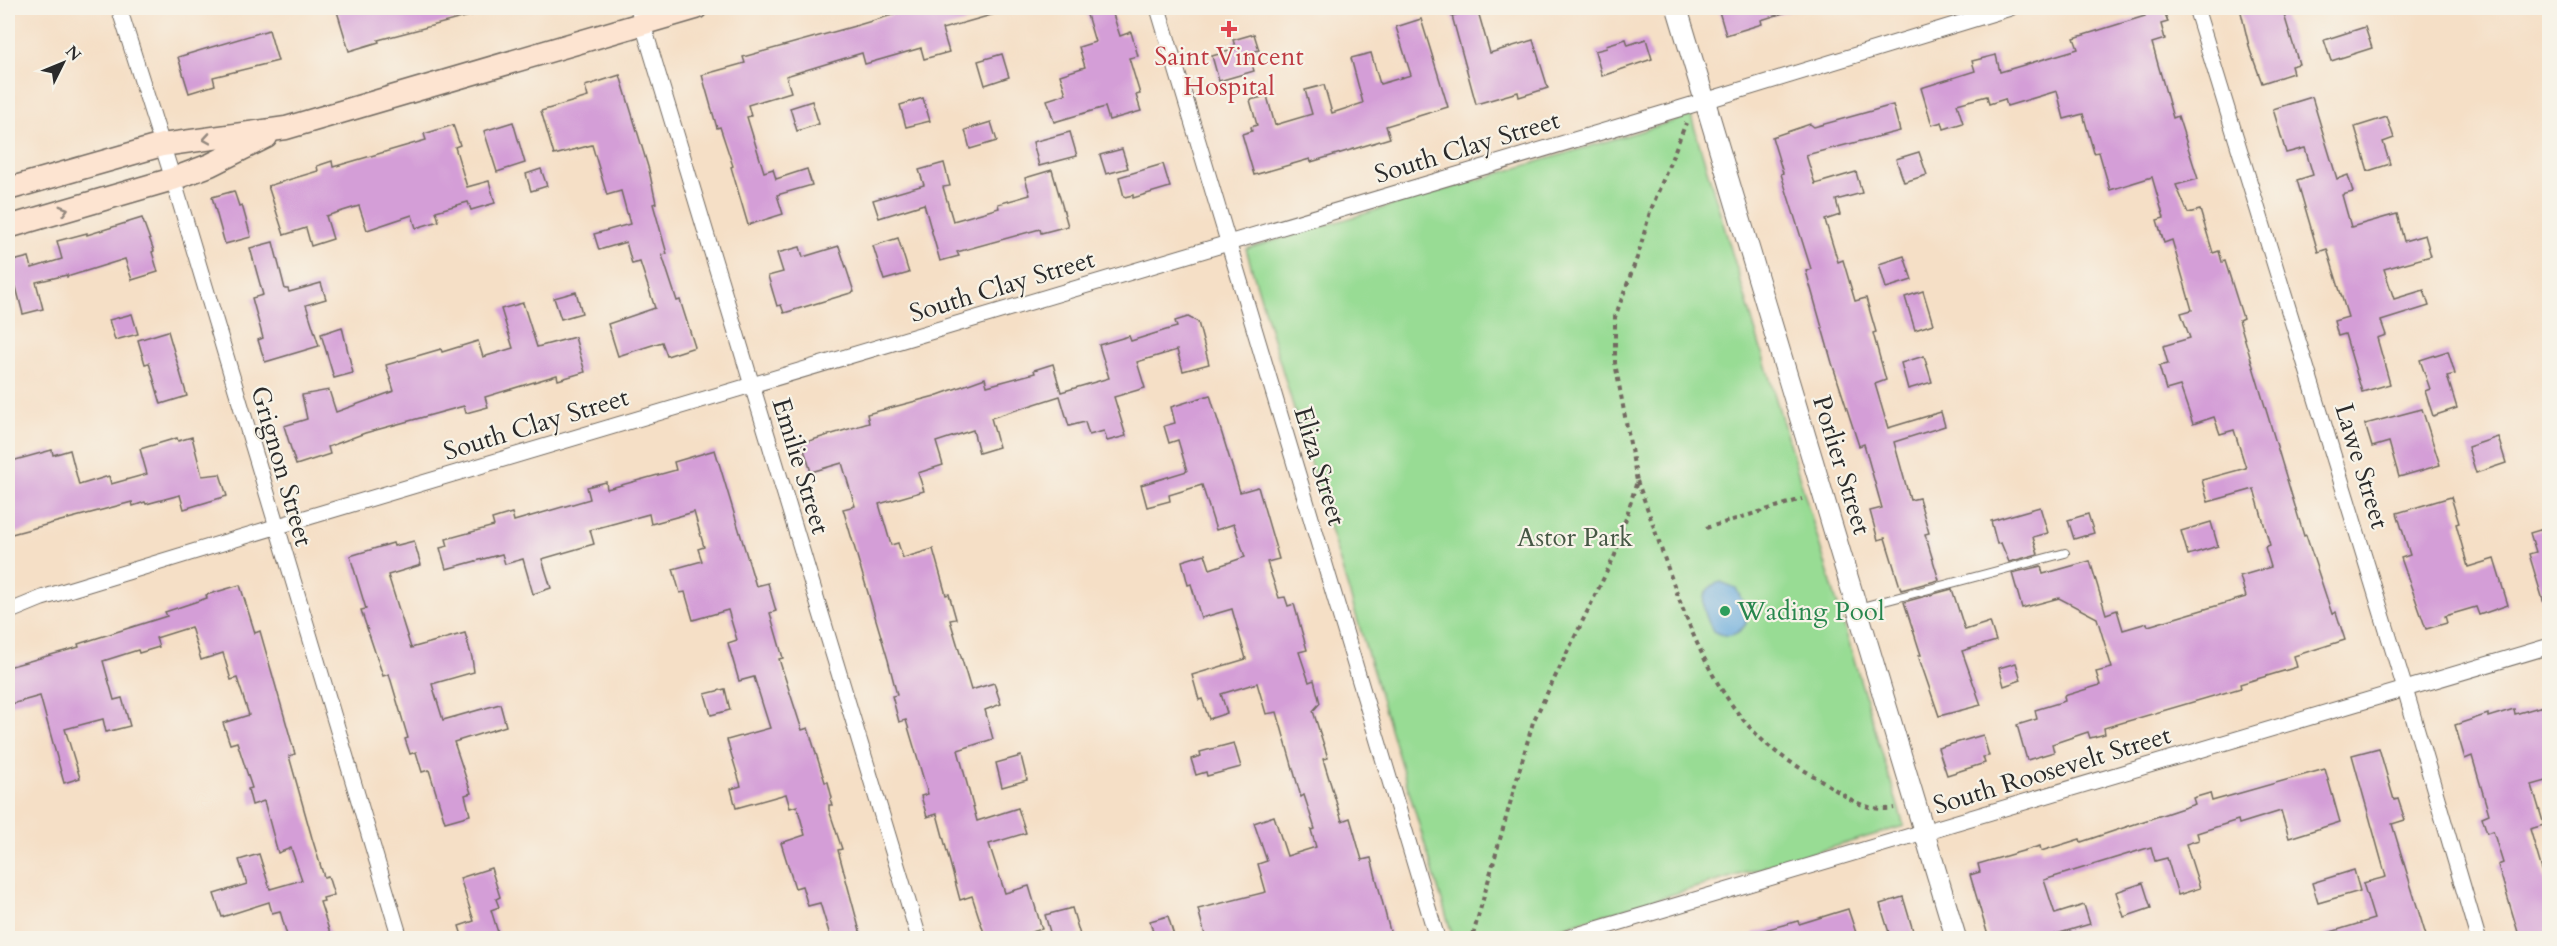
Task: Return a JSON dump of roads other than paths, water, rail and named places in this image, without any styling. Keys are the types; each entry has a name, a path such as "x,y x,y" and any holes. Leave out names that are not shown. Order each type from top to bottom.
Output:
{"main road":[{"path":"8,227 173,179 210,165 286,128 641,15 696,8"},
{"path":"8,189 162,145 286,128"}],"street":[{"name":"Grignon Street","path":"119,8 173,179 275,527 400,939"},
{"name":"Eliza Street","path":"1158,8 1437,939"},
{"name":"Porlier Street","path":"1677,8 1956,939"},
{"name":"South Clay Street","path":"8,612 42,598 275,527 2010,8"},
{"name":"Lawe Street","path":"2196,8 2405,689 2478,939"},
{"name":"Emilie Street","path":"641,15 920,939"},
{"name":"South Roosevelt Street","path":"1567,939 2550,646"}],"lane":[{"path":"1857,608 2065,553"}],"water":[{"name":"Wading Pool","path":"1721,582 1736,588 1746,609 1746,624 1731,635 1713,631 1704,609 1704,596 1707,590"}],"place":[{"name":"Saint Vincent Hospital","path":"1229,29"},
{"name":"Wading Pool","path":"1725,611"}],"park label":[{"name":"Astor Park","path":"1575,537"}]}
